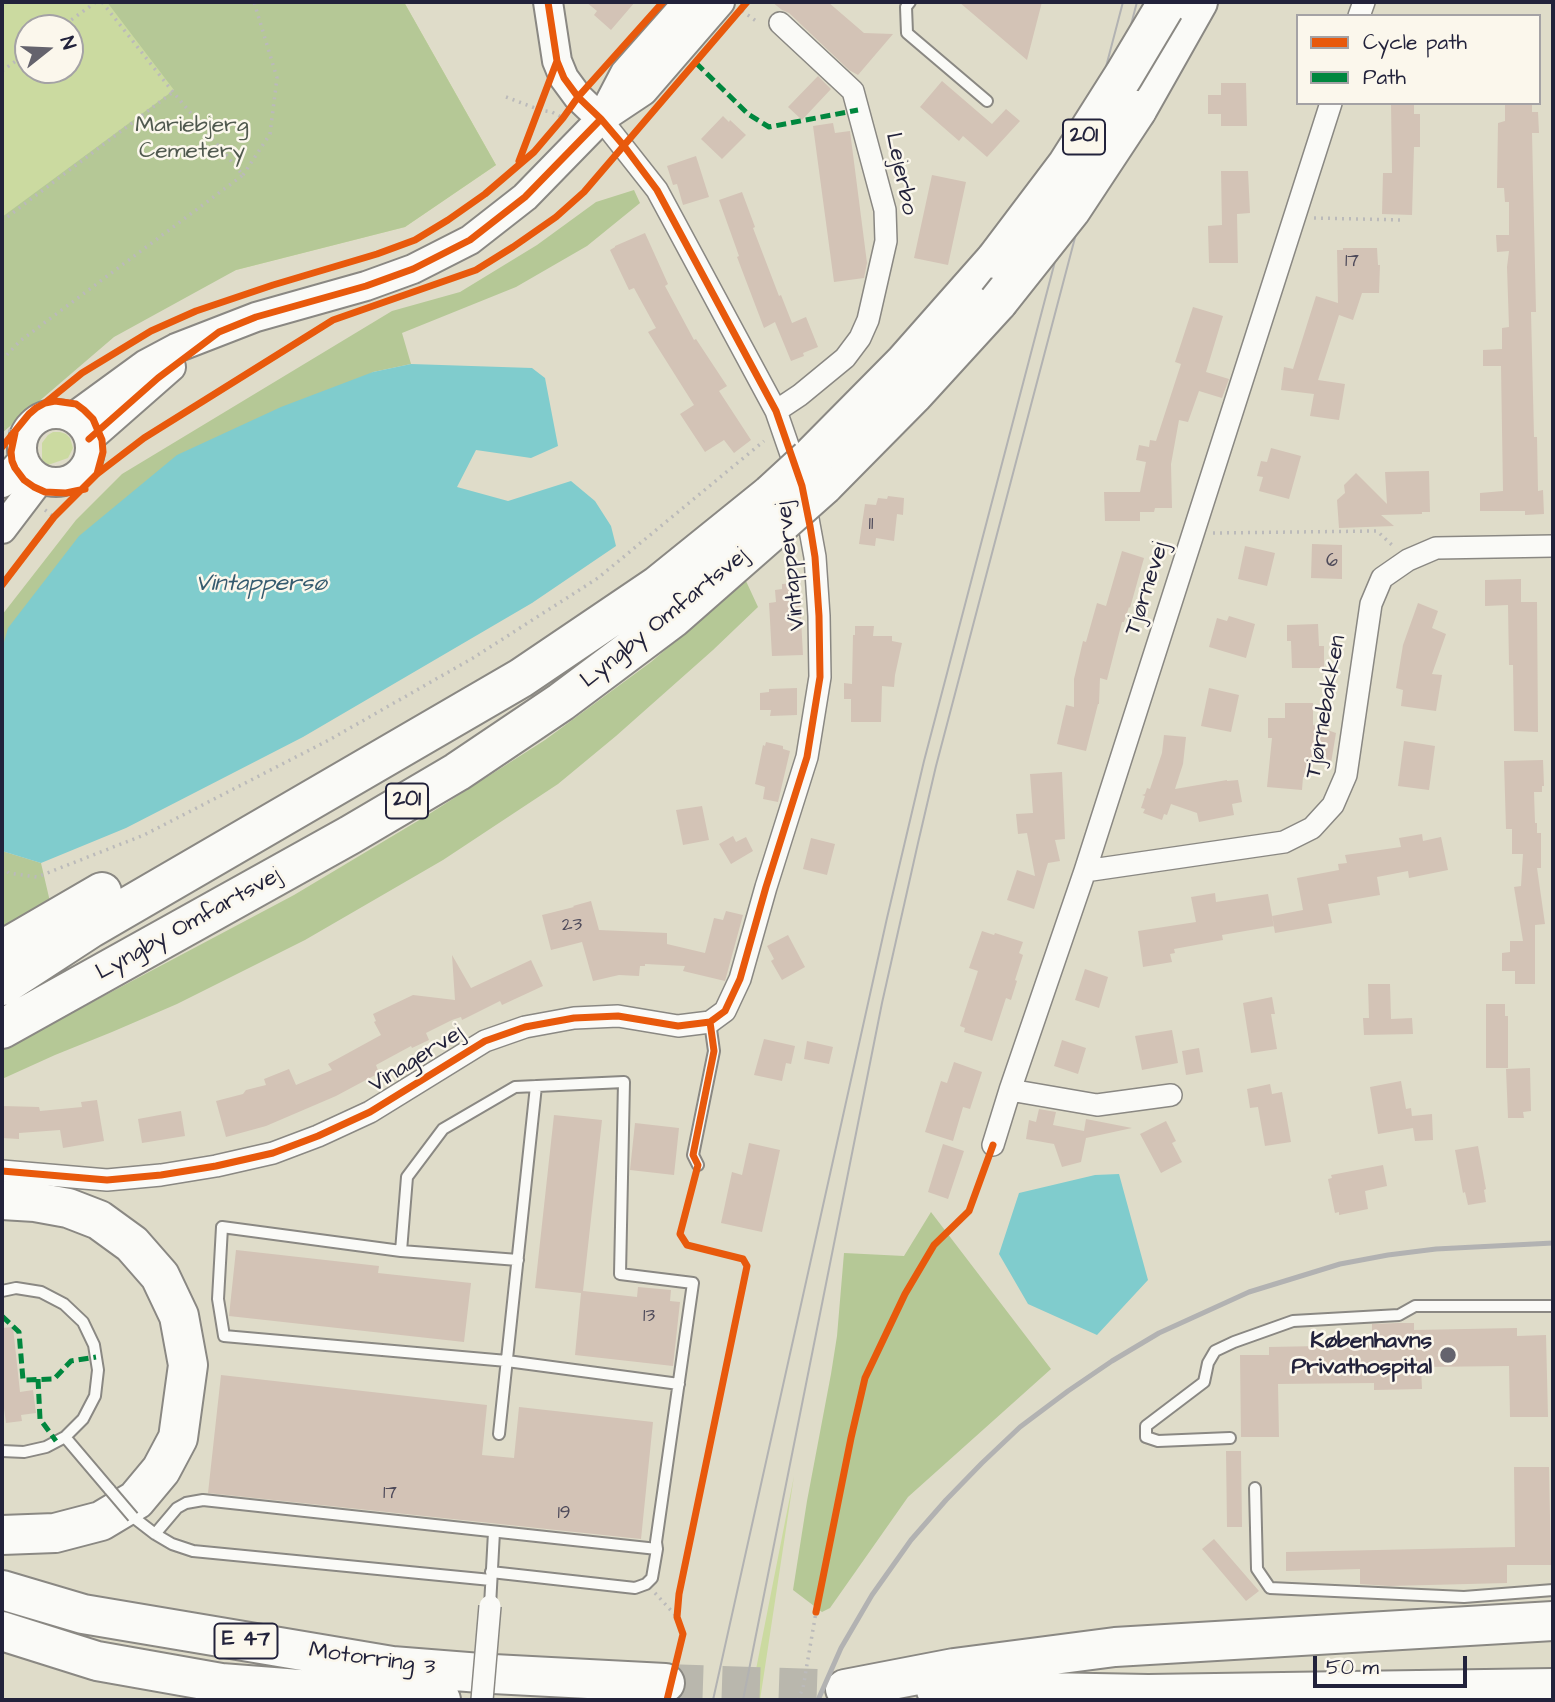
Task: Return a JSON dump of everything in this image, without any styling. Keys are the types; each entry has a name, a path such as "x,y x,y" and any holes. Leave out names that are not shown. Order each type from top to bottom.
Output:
{"highway":[{"name":"Lyngby Omfartsvej","path":"2,1029 351,835 457,772 561,702 673,618 775,510 816,472 913,395 998,302 1071,210 1138,110 1176,4"},
{"name":"Lyngby Omfartsvej","path":"816,472 905,362 996,260 1067,164 1124,75 1176,4"},
{"name":"Lyngby Omfartsvej","path":"2,986 91,928 521,678 775,510"},
{"path":"2,950 227,820 521,678"},
{"path":"2,1200 68,1208 99,1220 132,1244 160,1276 180,1316 188,1366 178,1438 161,1470 136,1500 101,1521 55,1533 2,1535"},
{"name":"Motorring 3","path":"2,1590 83,1614 392,1665 493,1674 665,1683"},
{"path":"1553,1621 1115,1647 954,1668 845,1689 1148,1693 1553,1688"},
{"name":"Motorring 3","path":"2,1631 97,1661 221,1683 442,1700"},
{"path":"2,1651 57,1663 97,1661"}],"street":[{"path":"548,2 557,61 564,78 570,108 601,119"},
{"path":"601,119 625,73 688,2"},
{"path":"80,428 158,378 219,332 256,317 366,286 413,269 470,240 526,197 601,119 643,91 726,11"},
{"name":"Lejerbo","path":"779,419 800,395 845,358 860,338 868,320 886,241 885,210 853,91 780,23"},
{"name":"Tjørnevej","path":"993,1145 1085,872 1330,105"},
{"name":"Vintappervej","path":"601,119 657,190 779,419 802,486 815,557 820,677 807,757 740,979 725,1011 710,1022"},
{"path":"2,529 17,460 22,449 23,439 34,422 43,417 63,415 80,428 90,450 82,471 62,482 51,482 17,460"},
{"name":"Tjørnebakken","path":"1085,872 1284,842 1312,828 1334,805 1346,775 1371,604 1382,578 1408,560 1436,548 1553,546"},
{"name":"Vinagervej","path":"2,1171 107,1180 216,1166 273,1153 318,1136 370,1112 485,1041 525,1027 574,1018 618,1016 678,1026 710,1022"},
{"path":"1010,1090 1097,1105 1171,1095"},
{"path":"482,1700 490,1606"}],"lane":[{"path":"910,2 906,6 907,33 987,101"},
{"path":"698,1165 693,1154 714,1051 710,1022"},
{"path":"65,1437 132,1517 172,1544 193,1551 635,1588 646,1584 652,1578 657,1549 693,1283 621,1274 624,1082 515,1087 443,1129 407,1177 401,1251"},
{"path":"499,1434 536,1086"},
{"path":"518,1260 401,1251 222,1227 218,1299 224,1336 507,1361 678,1384"},
{"path":"2,1291 16,1288 41,1292 64,1304 83,1322 94,1345 98,1370 94,1396 83,1419 65,1437 46,1447 24,1452 2,1451"},
{"path":"1230,1438 1158,1441 1146,1437 1146,1426 1204,1382 1208,1363 1215,1351 1234,1342 1293,1321 1399,1315 1415,1306 1553,1306"},
{"path":"1255,1488 1257,1569 1269,1588 1464,1597 1553,1590"},
{"path":"155,1534 177,1508 186,1503 203,1500 657,1549"},
{"path":"490,1606 494,1532"}],"path":[{"path":"79,14 96,2"},
{"path":"102,2 243,175"},
{"path":"2,359 20,341 243,175 270,134 277,78 254,2"},
{"path":"726,11 747,2"},
{"path":"2,221 173,92"},
{"path":"506,97 540,110 552,112 570,108"},
{"path":"536,120 543,101"},
{"path":"556,127 570,108"},
{"path":"1295,217 1403,220"},
{"path":"2,867 9,873 37,877 144,835 341,733 473,658 598,578 779,419"},
{"path":"17,460 21,423"},
{"path":"2,427 17,460"},
{"path":"47,527 65,508"},
{"path":"1193,533 1377,531 1408,560"},
{"path":"646,1584 677,1617"},
{"path":"798,1700 803,1688 819,1599"}],"green space":[{"name":"Mariebjerg Cemetery","path":"2,2 404,2 496,165 405,227 236,270 112,326 2,410"},
{"name":"Mariebjerg Cemetery","path":"107,2 404,2 496,165 405,227 236,270 114,337 2,433 2,217 174,90"},
{"path":"634,190 640,203 587,246 516,287 402,333 411,364 373,372 2,649 2,615 76,520 122,474 392,311 460,292 537,245 596,202"},
{"path":"53,432 66,434 73,448 68,458 48,465 42,460 42,443"},
{"path":"746,581 758,607 616,736 558,784 443,860 305,940 177,1004 2,1079 2,1050 294,895 426,816 545,740 651,662"},
{"path":"2,851 41,863 51,906 2,935"},
{"path":"931,1212 1051,1369 908,1497 830,1608 822,1612 793,1590 837,1336 844,1253 904,1256"},
{"path":"794,1476 760,1700 750,1700"}],"water":[{"name":"Vintappersø","path":"411,364 532,368 545,378 558,446 531,458 476,450 457,487 508,501 571,481 595,501 611,526 616,546 532,603 303,737 126,828 41,863 2,851 2,649 8,628 79,536 177,455 281,407 373,372"},
{"path":"1119,1174 1148,1280 1097,1335 1028,1304 999,1254 1019,1193 1095,1175"}],"building":[{"path":"586,2 635,2 611,30 594,15 597,11"},
{"path":"772,2 828,2 864,33 893,34 858,75 849,70 789,13"},
{"path":"959,2 1042,2 1027,60"},
{"path":"818,76 831,89 802,120 788,107"},
{"path":"942,81 992,124 1006,109 1020,121 987,157 963,136 959,141 920,107"},
{"path":"1221,83 1246,83 1247,126 1221,126 1221,114 1208,114 1208,95 1221,95"},
{"path":"1391,105 1414,105 1414,114 1420,114 1420,147 1414,147 1412,215 1382,214 1383,173 1392,173"},
{"path":"1505,105 1532,105 1532,112 1538,112 1539,133 1532,133 1536,312 1531,312 1534,437 1537,437 1538,491 1543,490 1544,514 1525,515 1525,511 1480,511 1480,493 1503,491 1501,366 1483,366 1483,350 1502,349 1502,328 1509,327 1509,251 1497,252 1496,235 1509,235 1509,202 1505,202 1504,188 1497,188 1498,123 1505,121"},
{"path":"723,116 746,135 722,159 701,139"},
{"path":"833,123 835,133 850,131 867,263 864,278 834,282 813,126"},
{"path":"696,156 709,197 683,205 677,184 673,185 667,166"},
{"path":"1221,171 1248,171 1250,213 1237,214 1238,263 1209,263 1208,226 1222,225"},
{"path":"932,175 966,182 948,265 914,258"},
{"path":"742,192 755,227 753,228 792,323 806,317 818,347 791,361 775,322 764,328 719,200"},
{"path":"645,233 668,284 665,286 694,340 696,339 727,386 719,391 751,440 734,453 724,440 705,452 680,414 694,405 648,332 656,328 634,288 629,290 610,250"},
{"path":"1377,248 1380,265 1379,293 1362,293 1353,320 1339,315 1318,380 1345,384 1339,420 1310,416 1314,394 1281,390 1284,367 1293,369 1316,296 1338,303 1337,250"},
{"path":"1193,307 1223,316 1206,372 1229,379 1222,398 1199,391 1188,422 1179,420 1171,464 1172,508 1155,508 1154,512 1140,512 1140,521 1105,521 1104,492 1140,492 1146,462 1136,460 1139,445 1149,447 1150,440 1156,441 1181,364 1175,362"},
{"path":"1271,448 1301,456 1289,499 1259,491 1263,477 1257,476 1261,461 1267,462"},
{"path":"1429,471 1430,512 1381,515 1394,526 1339,528 1337,500 1345,493 1344,485 1356,473 1387,504 1385,472"},
{"path":"888,496 904,498 903,515 897,514 894,541 876,538 875,546 859,544 865,504 876,505 878,498 887,499"},
{"path":"1312,544 1342,545 1342,579 1311,578"},
{"path":"1245,546 1275,553 1267,586 1238,579"},
{"path":"1122,551 1144,558 1130,608 1122,622 1107,680 1100,678 1099,704 1086,751 1057,744 1066,705 1074,707 1074,679 1083,641 1086,642 1097,603 1106,606"},
{"path":"1521,579 1521,602 1537,602 1538,732 1514,731 1513,665 1509,665 1508,605 1485,606 1485,580"},
{"path":"799,583 803,655 772,656 769,603 776,602 775,590 782,589 782,584"},
{"path":"1418,603 1438,611 1432,628 1446,634 1432,674 1442,675 1436,711 1401,706 1403,690 1396,688 1403,645"},
{"path":"1229,616 1255,624 1246,658 1209,647 1217,618 1227,621"},
{"path":"1318,624 1319,646 1324,646 1324,668 1292,668 1291,641 1287,641 1287,625"},
{"path":"855,626 874,626 873,636 892,636 892,641 902,643 894,687 882,686 881,722 851,722 851,699 844,699 844,683 852,684"},
{"path":"797,688 797,715 770,716 771,710 760,710 760,693 769,692 769,689"},
{"path":"1209,688 1239,695 1231,732 1201,726"},
{"path":"1285,703 1313,703 1313,725 1336,733 1331,763 1312,761 1311,771 1307,771 1307,777 1303,777 1302,790 1267,787 1272,738 1268,738 1268,718 1285,718"},
{"path":"1164,735 1186,737 1183,764 1175,789 1238,780 1242,802 1232,804 1234,815 1199,822 1197,813 1171,804 1162,820 1143,813 1145,809 1141,808 1145,796 1142,795 1147,788 1150,789 1162,753"},
{"path":"1404,741 1435,746 1429,790 1398,786"},
{"path":"766,742 783,746 783,749 790,751 778,802 763,799 765,787 755,784 763,745 765,746"},
{"path":"1543,760 1544,786 1542,792 1534,792 1535,823 1537,833 1541,833 1541,868 1537,868 1545,924 1535,925 1535,984 1515,984 1515,971 1502,971 1502,953 1510,952 1510,941 1523,941 1514,887 1521,886 1523,854 1512,854 1512,829 1506,829 1504,761"},
{"path":"1062,772 1065,839 1055,840 1060,861 1048,863 1034,909 1007,900 1017,870 1035,876 1027,833 1018,834 1016,814 1033,813 1030,774"},
{"path":"702,806 709,840 683,845 676,810"},
{"path":"1422,834 1423,841 1441,837 1448,870 1409,878 1408,871 1377,877 1380,895 1328,904 1332,923 1275,933 1272,916 1303,910 1297,878 1339,870 1338,864 1347,863 1345,855 1401,847 1399,838"},
{"path":"733,836 736,842 746,837 753,851 731,864 719,844"},
{"path":"811,838 835,844 827,875 803,869"},
{"path":"1215,893 1216,902 1268,894 1274,926 1222,935 1223,940 1174,949 1175,953 1170,954 1172,962 1143,967 1138,931 1196,922 1191,897"},
{"path":"591,901 599,930 667,933 667,944 705,953 714,918 723,920 726,911 743,915 725,981 683,971 685,966 645,964 640,966 639,976 619,975 593,981 582,942 551,950 542,915"},
{"path":"982,931 1023,942 1019,953 1023,955 1015,980 1017,981 1011,1000 1006,998 992,1041 964,1032 965,1028 960,1026 978,971 969,968"},
{"path":"788,935 805,967 782,980 771,961 774,959 767,946"},
{"path":"452,955 471,988 531,960 543,986 502,1005 500,1001 462,1020 461,1017 452,1020 426,1033 429,1040 412,1048 411,1046 376,1065 379,1073 336,1096 266,1126 226,1137 216,1101 266,1085 264,1079 289,1069 296,1085 332,1070 328,1064 381,1035 373,1014 413,995 455,1000"},
{"path":"1085,969 1108,977 1099,1008 1075,1000"},
{"path":"1368,984 1390,984 1391,1019 1412,1018 1413,1034 1364,1035 1363,1018 1369,1018"},
{"path":"1272,997 1275,1014 1271,1014 1277,1049 1251,1053 1243,1003"},
{"path":"1486,1004 1505,1004 1505,1016 1508,1016 1508,1068 1486,1068"},
{"path":"1172,1030 1178,1063 1142,1070 1135,1036"},
{"path":"764,1039 795,1046 791,1064 786,1063 782,1081 754,1075"},
{"path":"1062,1040 1086,1048 1078,1074 1054,1066"},
{"path":"807,1041 833,1047 829,1064 804,1059"},
{"path":"1199,1048 1203,1072 1186,1075 1182,1051"},
{"path":"954,1062 982,1072 970,1109 963,1107 953,1141 925,1132 941,1081 947,1083"},
{"path":"1530,1068 1531,1111 1523,1112 1524,1118 1508,1118 1506,1069"},
{"path":"1401,1081 1406,1109 1411,1108 1413,1125 1412,1116 1432,1114 1433,1140 1415,1141 1413,1128 1378,1134 1370,1087"},
{"path":"1270,1084 1272,1094 1282,1092 1291,1142 1265,1146 1258,1107 1250,1108 1247,1089"},
{"path":"97,1100 104,1141 63,1148 60,1130 19,1133 19,1139 2,1138 2,1106 39,1107 40,1111 82,1107 81,1102"},
{"path":"1039,1109 1056,1112 1053,1125 1084,1131 1086,1119 1132,1128 1086,1138 1081,1162 1062,1167 1054,1144 1026,1139 1029,1120 1036,1122"},
{"path":"181,1111 185,1136 142,1143 138,1119"},
{"path":"554,1115 602,1120 583,1291 637,1297 638,1287 671,1290 670,1301 680,1302 673,1366 575,1355 581,1293 535,1288"},
{"path":"1166,1121 1176,1141 1172,1143 1182,1162 1161,1173 1140,1134"},
{"path":"635,1123 679,1128 674,1175 630,1170"},
{"path":"749,1143 780,1150 762,1232 721,1223 732,1172 742,1175"},
{"path":"943,1144 964,1151 948,1199 928,1192"},
{"path":"1478,1146 1486,1202 1468,1205 1465,1192 1463,1193 1455,1150"},
{"path":"1383,1165 1387,1186 1365,1191 1368,1209 1339,1215 1339,1212 1335,1213 1328,1179 1332,1178 1331,1175"},
{"path":"236,1250 379,1266 378,1273 471,1283 464,1342 229,1316"},
{"path":"1414,1323 1414,1330 1517,1328 1517,1336 1546,1335 1548,1417 1510,1417 1509,1366 1421,1367 1422,1389 1374,1390 1374,1383 1278,1384 1279,1437 1241,1437 1240,1355 1269,1355 1269,1347 1372,1345 1372,1324"},
{"path":"13,1327 20,1392 33,1390 36,1413 21,1415 22,1421 6,1423 2,1408 2,1328"},
{"path":"221,1375 487,1405 482,1455 514,1458 519,1407 653,1422 641,1539 208,1493"},
{"path":"1226,1451 1241,1451 1242,1527 1227,1527"},
{"path":"1514,1467 1549,1467 1551,1565 1507,1565 1507,1583 1389,1586 1360,1584 1360,1569 1286,1571 1286,1552 1515,1547"},
{"path":"1214,1539 1259,1591 1246,1601 1202,1549"}],"tunnel":[{"path":"665,1683 845,1689"}],"tram line":[{"path":"713,1700 924,761 1123,2"},
{"path":"743,1700 882,1003 918,843 1137,2"}],"railway":[{"path":"818,1700 841,1648 872,1595 911,1540 946,1500 1020,1427 1112,1361 1159,1333 1249,1292 1340,1264 1436,1249 1553,1243"}],"marked path":[{"path":"696,63 748,114 769,127 858,110"},
{"path":"2,1316 19,1332 23,1380 54,1379 71,1361 96,1357"},
{"path":"38,1379 40,1419 56,1441"}],"cycle path":[{"path":"2,1171 107,1180 161,1175 273,1153 370,1112 485,1041 525,1027 574,1018 618,1016 678,1026 710,1022 725,1011 740,979 807,757 820,677 819,616 810,526 802,486 776,411 657,190 624,146 564,78 557,61 548,2"},
{"path":"2,447 36,408 82,373 151,331 196,311 415,240 448,220 485,194 534,152 578,97 663,2"},
{"path":"2,585 54,517 97,474 144,438 333,320 476,270 556,217 584,192 747,2"},
{"path":"519,161 557,61"},
{"path":"89,439 158,378 219,332 256,317 366,286 413,269 470,240 525,197 601,119"},
{"path":"45,403 55,401 76,404 93,419 102,440 103,452 97,474"},
{"path":"15,433 12,461 24,480 45,492 66,493 85,489"},
{"path":"667,1700 683,1634 677,1617 679,1594 747,1266 743,1259 687,1245 680,1234 698,1165 693,1155 714,1051 710,1022"},
{"path":"816,1612 865,1378 905,1294 934,1245 969,1211 993,1145"}],"place":[{"name":"Københavns Privathospital","path":"1448,1355"}]}
